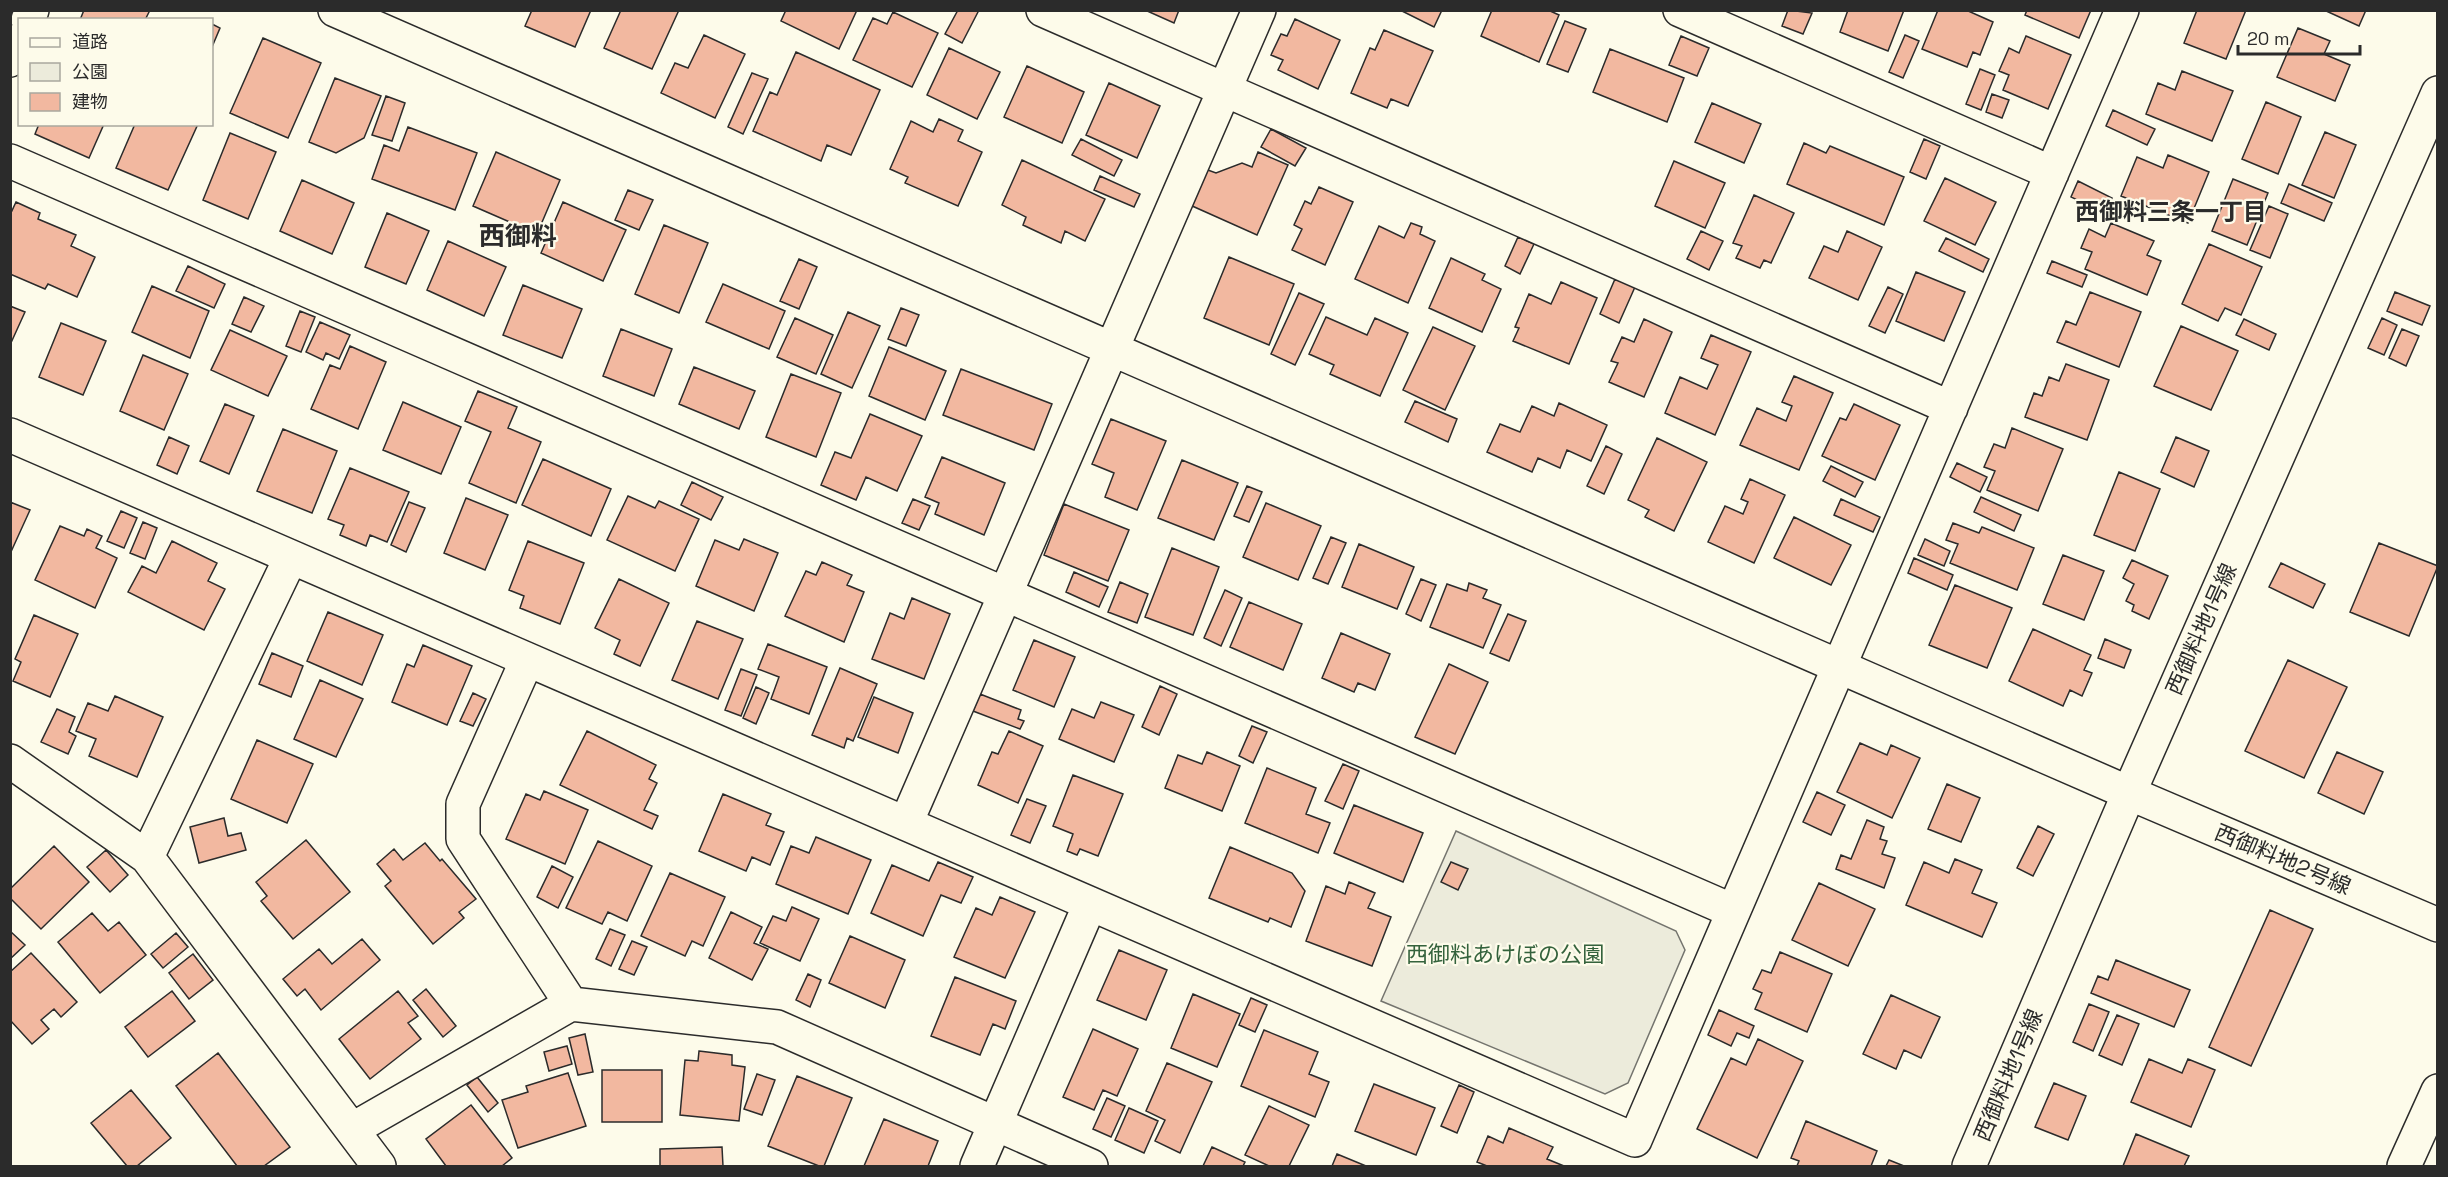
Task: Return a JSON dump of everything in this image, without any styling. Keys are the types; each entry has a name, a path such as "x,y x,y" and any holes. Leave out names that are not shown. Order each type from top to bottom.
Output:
{"street":[{"name":"西御料地2号線","path":"335,10 2438,926"},
{"path":"1043,10 1951,408"},
{"path":"906,823 1259,10"},
{"path":"1680,10 2052,172"},
{"path":"10,435 1635,1140 2122,10"},
{"path":"10,60 18,44"},
{"name":"西御料地1号線","path":"1969,1167 2129,792 2438,93"},
{"path":"10,161 1733,910"},
{"path":"147,857 291,557"},
{"path":"527,660 463,804 463,839 571,1004"},
{"path":"10,761 147,857 353,1129 379,1167"},
{"path":"977,1167 1090,904"},
{"path":"353,1129 571,1004 777,1027 1091,1167"},
{"path":"2404,1167 2438,1091"}],"green space":[{"name":"西御料あけぼの公園","path":"1456,831 1676,931 1685,950 1628,1083 1605,1094 1381,1001"}],"building":[{"path":"84,10 150,10 146,18 81,18"},
{"path":"532,10 591,10 575,47 525,26"},
{"path":"621,10 679,10 652,69 604,48"},
{"path":"786,10 857,10 839,49 781,21"},
{"path":"958,10 979,10 962,43 945,34"},
{"path":"1145,10 1179,10 1174,23"},
{"path":"1400,10 1442,10 1434,27"},
{"path":"1492,10 1548,10 1559,15 1539,62 1481,36"},
{"path":"1788,10 1812,13 1803,34 1782,26"},
{"path":"1848,10 1904,10 1888,51 1840,32"},
{"path":"1938,10 1966,10 1993,22 1980,55 1973,52 1967,67 1922,49"},
{"path":"2027,10 2091,10 2079,38 2025,15"},
{"path":"2197,10 2246,10 2226,59 2184,43"},
{"path":"2324,10 2366,10 2359,26"},
{"path":"893,12 938,33 912,87 853,60 873,18 887,24"},
{"path":"1295,19 1340,40 1318,89 1278,70 1283,60 1271,55 1281,34 1287,36"},
{"path":"1565,21 1586,29 1568,72 1547,64"},
{"path":"213,24 220,28 213,45"},
{"path":"2298,28 2330,41 2324,54 2350,65 2335,101 2277,77"},
{"path":"1384,30 1433,51 1408,106 1391,99 1387,108 1351,93 1370,48 1375,50"},
{"path":"704,35 745,54 715,118 661,93 675,63 688,68"},
{"path":"1905,35 1919,41 1903,78 1889,72"},
{"path":"1681,36 1709,48 1697,76 1669,65"},
{"path":"2026,36 2071,55 2048,109 2003,90 2009,75 1999,71 2009,48 2019,53"},
{"path":"263,38 321,63 288,138 230,113"},
{"path":"949,48 1000,72 977,119 927,95"},
{"path":"1610,49 1684,78 1667,122 1593,92"},
{"path":"796,52 880,90 851,155 827,145 821,161 753,131 770,92 777,95"},
{"path":"1027,66 1084,92 1062,143 1004,117"},
{"path":"1980,69 1995,75 1981,110 1966,104"},
{"path":"2182,71 2233,91 2212,141 2146,114 2158,83 2175,90"},
{"path":"752,73 768,79 743,134 728,127"},
{"path":"335,78 381,96 364,138 336,153 309,142"},
{"path":"1109,83 1160,106 1137,158 1086,135"},
{"path":"1992,94 2009,100 2002,118 1986,112"},
{"path":"386,96 405,103 392,141 372,135"},
{"path":"2266,102 2301,117 2278,174 2242,159"},
{"path":"1712,103 1761,124 1744,163 1695,142"},
{"path":"2113,110 2155,129 2147,145 2106,126"},
{"path":"939,119 963,130 958,141 982,152 958,206 905,183 908,177 890,169 911,121 933,132"},
{"path":"38,126 103,126 89,158 35,134"},
{"path":"134,126 197,126 168,190 116,168"},
{"path":"408,127 477,153 455,210 372,179 384,145 399,151"},
{"path":"1271,129 1306,148 1295,166 1261,147"},
{"path":"2325,132 2356,145 2334,198 2302,185"},
{"path":"230,133 276,152 248,219 203,200"},
{"path":"1081,139 1122,160 1114,176 1072,155"},
{"path":"1924,139 1940,146 1926,179 1910,172"},
{"path":"1804,143 1826,153 1830,146 1904,177 1884,225 1787,184"},
{"path":"496,152 560,180 537,234 473,206"},
{"path":"1258,152 1288,165 1257,235 1190,205 1205,169 1216,173 1242,163 1252,167"},
{"path":"2168,155 2209,172 2188,223 2121,196 2137,157 2163,168"},
{"path":"1022,160 1105,199 1085,241 1065,231 1061,243 1023,225 1026,217 1002,205"},
{"path":"1674,161 1725,183 1705,228 1655,206"},
{"path":"1100,176 1140,194 1134,207 1094,190"},
{"path":"1945,178 1996,202 1975,245 1924,221"},
{"path":"2233,179 2268,193 2247,245 2212,231"},
{"path":"302,180 354,203 332,254 280,231"},
{"path":"2078,181 2112,198 2104,213 2071,197"},
{"path":"2289,184 2332,203 2324,221 2281,203"},
{"path":"1319,187 1353,202 1325,265 1292,250 1302,229 1294,225 1305,201 1311,204"},
{"path":"628,190 653,200 639,230 615,220"},
{"path":"1754,195 1794,213 1771,263 1764,260 1760,268 1736,258 1742,246 1733,243"},
{"path":"16,202 40,213 38,219 76,235 71,246 95,257 77,297 48,284 45,289 10,274 10,215"},
{"path":"563,202 626,230 603,281 541,253"},
{"path":"2269,206 2288,214 2270,258 2250,250"},
{"path":"387,213 429,231 406,284 365,267"},
{"path":"1411,223 1422,227 1420,234 1435,241 1408,303 1355,279 1379,226 1404,238"},
{"path":"2111,223 2154,241 2147,255 2161,261 2147,295 2085,269 2092,252 2081,248 2089,229 2105,237"},
{"path":"664,225 708,243 679,313 635,294"},
{"path":"1701,231 1723,241 1709,270 1687,259"},
{"path":"1847,231 1882,247 1858,300 1809,278 1824,246 1838,252"},
{"path":"1518,237 1534,244 1520,274 1505,266"},
{"path":"1946,238 1989,259 1983,272 1939,251"},
{"path":"448,241 506,267 484,316 427,290"},
{"path":"2209,244 2262,267 2241,315 2225,308 2218,321 2182,304"},
{"path":"1229,257 1294,284 1269,345 1204,318"},
{"path":"1451,258 1485,274 1482,280 1501,289 1482,332 1429,308"},
{"path":"799,259 817,267 799,309 780,301"},
{"path":"2052,261 2087,275 2082,287 2047,273"},
{"path":"188,266 225,284 214,308 176,291"},
{"path":"1916,272 1965,292 1944,341 1896,321"},
{"path":"1615,279 1635,287 1619,323 1600,314"},
{"path":"1561,282 1597,298 1569,364 1513,341 1519,328 1515,327 1529,294 1551,304"},
{"path":"723,284 785,311 769,349 706,322"},
{"path":"523,285 582,309 562,358 503,335"},
{"path":"152,286 209,311 190,358 132,332"},
{"path":"1888,287 1903,294 1885,333 1869,326"},
{"path":"2090,292 2141,312 2119,367 2057,342 2066,321 2076,325"},
{"path":"2395,292 2430,306 2422,325 2387,311"},
{"path":"1299,293 1324,304 1295,365 1271,354"},
{"path":"244,297 264,306 251,332 232,324"},
{"path":"10,306 25,312 10,345"},
{"path":"901,308 919,315 906,346 888,339"},
{"path":"300,311 315,317 301,352 286,346"},
{"path":"848,312 880,326 852,388 821,374"},
{"path":"1326,317 1367,335 1375,318 1408,333 1380,396 1330,374 1334,365 1309,354"},
{"path":"795,318 833,335 816,374 777,357"},
{"path":"2382,318 2397,325 2384,355 2368,348"},
{"path":"1644,319 1672,332 1644,397 1609,382 1618,363 1611,361 1622,337 1634,342"},
{"path":"2244,319 2276,334 2269,350 2236,335"},
{"path":"320,322 350,335 339,359 326,353 323,360 306,352"},
{"path":"61,323 106,341 83,395 39,377"},
{"path":"2181,326 2238,351 2211,410 2154,386"},
{"path":"1433,327 1475,346 1445,410 1403,390"},
{"path":"621,329 672,349 654,396 603,376"},
{"path":"2402,329 2419,336 2406,366 2389,358"},
{"path":"230,330 287,356 268,396 211,370"},
{"path":"1711,335 1751,352 1715,435 1665,413 1680,377 1707,389 1718,365 1701,358"},
{"path":"350,346 386,362 358,429 311,409 330,365 340,369"},
{"path":"889,347 946,371 925,420 869,396"},
{"path":"143,355 188,374 164,430 120,411"},
{"path":"2066,364 2109,380 2087,440 2025,417 2034,393 2042,396 2049,377 2059,381"},
{"path":"694,367 755,391 739,429 679,404"},
{"path":"961,369 1052,404 1034,450 943,415"},
{"path":"791,374 841,393 816,457 766,437"},
{"path":"1794,376 1833,393 1799,470 1740,445 1757,408 1786,421 1792,406 1782,402"},
{"path":"478,391 517,407 508,428 541,442 516,503 469,483 491,432 465,421"},
{"path":"1415,401 1457,419 1448,442 1405,422"},
{"path":"403,402 461,427 441,474 383,450"},
{"path":"1559,403 1607,425 1591,461 1567,450 1560,468 1538,458 1532,472 1487,452 1500,424 1520,432 1532,406 1554,416"},
{"path":"225,404 254,416 229,474 200,461"},
{"path":"1854,404 1900,425 1875,480 1822,456 1840,418 1846,420"},
{"path":"870,414 922,436 897,491 866,477 856,500 821,485 835,452 851,458"},
{"path":"1111,419 1166,441 1137,510 1105,497 1114,473 1092,464"},
{"path":"2012,428 2063,449 2038,511 1987,490 1995,471 1984,467 1994,444 2005,448"},
{"path":"283,429 337,451 312,513 257,491"},
{"path":"169,437 189,446 177,474 157,465"},
{"path":"2176,437 2209,451 2194,487 2161,472"},
{"path":"1657,438 1707,462 1674,531 1645,517 1649,510 1628,500"},
{"path":"1606,446 1622,454 1604,494 1587,486"},
{"path":"942,457 1005,483 984,535 935,514 939,503 925,497"},
{"path":"543,459 611,489 591,536 522,505"},
{"path":"1182,460 1238,483 1214,540 1158,518"},
{"path":"1957,463 1987,477 1980,492 1950,477"},
{"path":"1831,466 1863,482 1855,497 1823,481"},
{"path":"350,468 409,492 387,542 370,535 366,546 340,535 344,525 328,519"},
{"path":"2119,472 2160,489 2135,551 2094,535"},
{"path":"1750,479 1785,495 1754,563 1708,542 1725,506 1743,514 1748,502 1741,499"},
{"path":"692,482 723,497 711,520 681,505"},
{"path":"1247,486 1262,492 1249,522 1234,516"},
{"path":"628,496 655,508 659,501 699,519 675,571 607,540"},
{"path":"1981,497 2021,515 2014,531 1974,512"},
{"path":"466,498 508,515 485,570 444,553"},
{"path":"913,499 930,506 919,530 902,523"},
{"path":"1841,499 1880,517 1873,532 1834,515"},
{"path":"10,502 30,510 10,554"},
{"path":"409,502 425,508 406,552 391,545"},
{"path":"1266,503 1321,526 1298,580 1243,557"},
{"path":"1064,504 1129,530 1108,581 1044,555"},
{"path":"121,511 137,518 124,548 107,541"},
{"path":"1794,517 1851,545 1831,585 1774,558"},
{"path":"143,522 157,528 145,559 130,553"},
{"path":"1953,523 1979,533 1982,527 2034,548 2017,590 1950,563 1958,544 1946,540"},
{"path":"60,526 84,536 87,529 102,536 96,548 117,558 95,608 35,580"},
{"path":"1331,537 1346,543 1328,584 1313,578"},
{"path":"744,539 778,553 754,611 696,586 715,540 739,550"},
{"path":"1925,539 1950,551 1944,566 1918,555"},
{"path":"172,541 217,563 208,581 225,589 204,630 128,592 142,566 156,573"},
{"path":"528,541 584,563 560,624 520,608 524,596 509,590"},
{"path":"2379,543 2438,566 2409,636 2350,612"},
{"path":"1359,544 1414,567 1397,609 1342,587"},
{"path":"1172,548 1219,567 1193,635 1145,617"},
{"path":"2063,555 2104,571 2084,620 2043,604"},
{"path":"1914,558 1953,575 1947,590 1908,573"},
{"path":"2132,560 2168,576 2149,619 2132,611 2134,605 2126,601 2134,584 2123,578"},
{"path":"822,562 852,575 847,585 864,592 844,642 785,616 806,571 816,575"},
{"path":"2281,563 2325,584 2313,608 2269,587"},
{"path":"1074,572 1108,587 1099,607 1066,592"},
{"path":"619,579 669,603 640,666 614,654 620,640 595,628"},
{"path":"1421,579 1436,585 1421,621 1406,614"},
{"path":"1120,582 1148,594 1137,623 1108,612"},
{"path":"1469,583 1487,590 1483,598 1501,605 1483,648 1430,627 1447,584 1467,591"},
{"path":"1955,585 2012,608 1987,668 1929,645"},
{"path":"1225,590 1242,598 1221,646 1204,638"},
{"path":"912,598 950,614 924,679 872,659 890,613 904,619"},
{"path":"1249,602 1302,624 1283,670 1230,647"},
{"path":"328,612 383,635 362,685 307,661"},
{"path":"1508,614 1526,621 1509,661 1490,653"},
{"path":"34,615 78,634 50,697 13,681 21,662 15,659"},
{"path":"697,621 743,639 718,699 672,680"},
{"path":"2033,629 2091,655 2084,670 2092,673 2082,696 2070,690 2063,706 2009,681"},
{"path":"1341,633 1390,654 1375,690 1358,683 1354,692 1322,678"},
{"path":"2105,639 2131,650 2124,668 2098,658"},
{"path":"1034,640 1075,657 1054,707 1013,690"},
{"path":"768,644 827,667 809,714 771,699 779,677 758,669"},
{"path":"423,645 472,666 447,725 392,702 407,664 414,667"},
{"path":"272,653 303,666 291,697 259,684"},
{"path":"2288,660 2347,687 2304,778 2245,751"},
{"path":"1449,664 1488,682 1455,754 1415,737"},
{"path":"840,668 877,684 853,741 847,738 844,748 812,735"},
{"path":"741,669 757,675 741,716 725,710"},
{"path":"320,680 363,699 336,757 294,739"},
{"path":"1160,686 1177,694 1159,735 1142,727"},
{"path":"756,687 769,693 756,724 743,718"},
{"path":"473,693 486,699 473,726 460,721"},
{"path":"980,694 1021,710 1018,719 1024,721 1020,729 973,711"},
{"path":"115,696 163,717 137,777 89,756 96,739 76,731 88,703 108,711"},
{"path":"874,697 913,713 898,753 858,737"},
{"path":"1101,702 1134,715 1114,762 1059,739 1072,709 1094,718"},
{"path":"57,709 75,717 69,732 76,736 68,754 41,742"},
{"path":"1252,726 1267,732 1253,763 1239,756"},
{"path":"587,731 656,765 649,779 657,783 644,810 658,816 652,829 560,785"},
{"path":"1009,731 1043,746 1018,803 978,785 992,752 998,754"},
{"path":"257,740 313,764 287,823 231,799"},
{"path":"1860,743 1887,755 1891,745 1920,758 1892,818 1837,792"},
{"path":"1207,752 1240,766 1222,811 1165,788 1178,755 1202,764"},
{"path":"2337,752 2383,772 2364,814 2318,793"},
{"path":"1343,764 1359,771 1343,809 1325,801"},
{"path":"1267,768 1316,788 1306,814 1330,823 1318,853 1245,823"},
{"path":"1073,775 1123,794 1098,856 1080,849 1077,855 1067,851 1073,834 1053,826"},
{"path":"1947,784 1980,798 1961,842 1928,829"},
{"path":"544,791 588,810 565,864 506,839 526,794 540,800"},
{"path":"1817,792 1845,805 1831,835 1803,822"},
{"path":"723,794 771,814 766,825 784,832 770,865 752,857 746,871 699,851"},
{"path":"1027,799 1046,806 1030,843 1011,835"},
{"path":"1354,805 1423,833 1403,882 1334,853"},
{"path":"224,818 228,836 241,833 246,850 199,863 190,827"},
{"path":"1867,820 1884,827 1880,839 1887,841 1882,854 1895,858 1884,888 1836,869 1841,855 1851,859"},
{"path":"2038,826 2054,834 2033,876 2017,868"},
{"path":"816,837 871,860 848,914 776,884 791,846 809,853"},
{"path":"306,840 350,892 293,939 261,901 267,896 256,882"},
{"path":"598,841 652,866 627,921 608,912 602,924 566,908"},
{"path":"425,843 476,899 459,912 464,918 433,944 385,886 391,881 377,864 394,849 403,860"},
{"path":"54,846 89,882 41,929 10,898 10,889"},
{"path":"1230,847 1292,873 1305,891 1291,927 1270,918 1268,922 1209,898"},
{"path":"106,850 128,875 110,892 87,867"},
{"path":"1955,859 1982,870 1972,893 1997,903 1982,937 1906,905 1924,862 1949,873"},
{"path":"938,862 973,877 961,903 941,895 923,936 871,913 892,865 929,881"},
{"path":"1451,862 1468,869 1458,890 1441,882"},
{"path":"552,866 573,877 558,908 537,897"},
{"path":"670,873 725,897 703,946 692,941 685,956 641,936"},
{"path":"1349,882 1375,893 1368,908 1391,917 1372,966 1306,941 1326,886 1345,894"},
{"path":"1819,883 1875,909 1848,966 1792,940"},
{"path":"1000,897 1035,912 1005,978 954,957 976,908 992,915"},
{"path":"792,907 819,919 800,961 760,943 773,916 786,921"},
{"path":"2270,910 2313,929 2251,1066 2209,1047"},
{"path":"731,912 762,927 754,943 768,949 752,980 709,958"},
{"path":"92,913 108,931 119,922 146,955 100,993 58,942"},
{"path":"610,929 625,935 611,966 596,959"},
{"path":"10,931 25,945 10,959"},
{"path":"176,933 188,947 163,968 151,954"},
{"path":"850,936 905,960 885,1008 829,983"},
{"path":"362,939 380,960 321,1010 305,989 297,996 283,979 319,949 332,964"},
{"path":"632,941 647,947 634,975 619,969"},
{"path":"1119,950 1167,970 1146,1020 1097,1000"},
{"path":"1780,952 1832,974 1807,1032 1755,1009 1762,993 1753,989 1762,970 1771,973"},
{"path":"31,953 77,1002 61,1017 54,1009 41,1020 49,1029 32,1044 10,1020 10,972"},
{"path":"193,954 213,980 189,999 169,973"},
{"path":"2116,960 2190,990 2174,1027 2091,993 2098,976 2108,980"},
{"path":"808,974 821,980 810,1007 796,1000"},
{"path":"955,977 1016,1001 1005,1029 993,1024 980,1055 931,1036"},
{"path":"426,989 456,1026 443,1037 413,1000"},
{"path":"172,991 195,1021 148,1057 125,1027"},
{"path":"398,991 418,1016 408,1023 421,1039 370,1079 339,1039"},
{"path":"1193,994 1240,1014 1217,1067 1171,1048"},
{"path":"1891,995 1940,1017 1921,1058 1904,1050 1896,1069 1863,1054"},
{"path":"1251,998 1267,1005 1255,1032 1239,1025"},
{"path":"2089,1004 2109,1012 2093,1051 2073,1042"},
{"path":"1719,1010 1754,1026 1749,1038 1737,1033 1731,1046 1708,1035"},
{"path":"2117,1015 2139,1024 2122,1065 2099,1055"},
{"path":"1093,1029 1138,1049 1117,1096 1103,1090 1094,1110 1063,1097"},
{"path":"1264,1030 1318,1052 1309,1074 1329,1082 1315,1117 1241,1086"},
{"path":"585,1034 593,1072 578,1075 569,1038"},
{"path":"1758,1039 1803,1061 1757,1158 1697,1129 1731,1058 1746,1065"},
{"path":"567,1046 572,1064 549,1071 544,1052"},
{"path":"699,1051 732,1055 732,1065 745,1067 739,1121 680,1115 685,1060 698,1061"},
{"path":"218,1053 290,1147 264,1166 237,1166 176,1086"},
{"path":"2149,1059 2182,1073 2188,1059 2215,1070 2191,1127 2131,1102"},
{"path":"1167,1063 1212,1082 1180,1153 1155,1141 1165,1120 1146,1111"},
{"path":"602,1070 662,1070 662,1122 602,1122"},
{"path":"568,1073 586,1126 518,1148 502,1100 528,1092 526,1086"},
{"path":"757,1074 775,1080 762,1115 744,1109"},
{"path":"797,1076 852,1098 824,1166 768,1146"},
{"path":"477,1077 498,1103 488,1112 467,1085"},
{"path":"2054,1083 2086,1096 2068,1140 2035,1127"},
{"path":"1374,1084 1435,1108 1416,1155 1355,1131"},
{"path":"1459,1085 1474,1092 1457,1133 1441,1126"},
{"path":"131,1090 171,1138 137,1166 127,1166 91,1123"},
{"path":"1107,1098 1125,1106 1111,1137 1093,1129"},
{"path":"471,1105 512,1158 502,1166 446,1166 426,1139"},
{"path":"1269,1106 1309,1125 1289,1166 1269,1166 1245,1155"},
{"path":"1129,1108 1158,1121 1144,1153 1115,1140"},
{"path":"884,1119 938,1141 928,1166 864,1166"},
{"path":"1806,1121 1877,1151 1871,1166 1797,1166 1799,1161 1791,1158"},
{"path":"1509,1128 1553,1147 1547,1159 1564,1166 1487,1166 1477,1162 1488,1136 1503,1143"},
{"path":"2136,1134 2189,1156 2184,1166 2123,1166"},
{"path":"722,1147 723,1166 660,1166 660,1149"},
{"path":"1212,1147 1245,1162 1243,1166 1203,1166"},
{"path":"1337,1154 1366,1166 1332,1166"},
{"path":"1889,1160 1904,1166 1886,1166"}],"district":[{"name":"西御料三条一丁目","path":"2171,212"},
{"name":"西御料","path":"518,236"}]}
